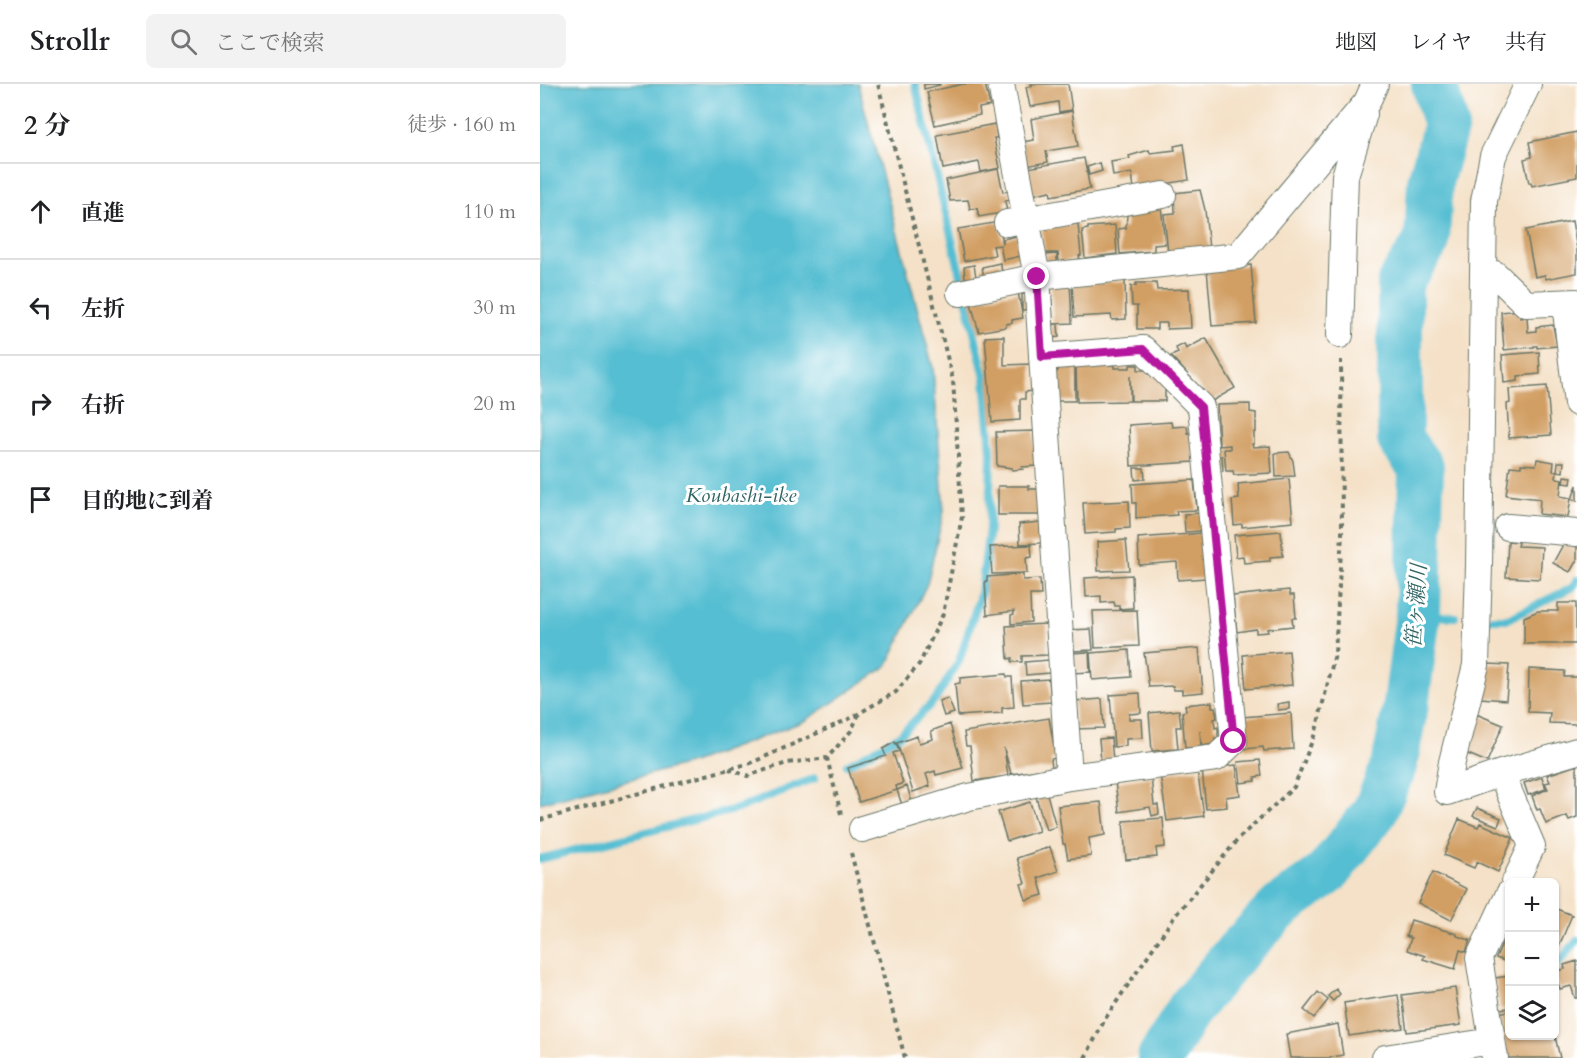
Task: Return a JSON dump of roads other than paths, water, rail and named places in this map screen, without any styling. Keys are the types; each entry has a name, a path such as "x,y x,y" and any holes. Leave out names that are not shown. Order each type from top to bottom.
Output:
{"street":[{"path":"1001,84 1017,221 1037,277 1069,777"},
{"path":"1528,84 1493,156 1484,201 1480,554 1476,665 1452,762 1448,792 1501,773 1577,751"},
{"path":"963,293 1037,277 1238,256 1371,93"},
{"path":"1340,335 1345,176 1371,93"},
{"path":"1017,221 1163,195"},
{"path":"1484,274 1495,274 1526,304 1571,303 1577,403"},
{"path":"852,833 969,797 1069,777 1216,758 1234,741 1201,407 1143,349 1042,357"},
{"path":"1508,527 1577,533"},
{"path":"1501,773 1532,846 1517,878"},
{"path":"1385,1058 1494,1049 1479,958 1505,903"}],"water":[{"name":"Koubashi-ike","path":"540,84 858,84 933,368 944,511 927,584 887,666 805,721 692,763 540,803"}],"waterway":[{"path":"847,765 898,737 936,699 959,661 981,592 989,528 991,452 985,378 915,84"},
{"name":"笹ヶ瀬川","path":"1160,1058 1190,1008 1234,955 1280,907 1326,874 1374,813 1394,766 1406,704 1418,615 1421,468 1400,439 1400,282 1427,241 1430,182 1446,125 1434,84"},
{"path":"1491,619 1508,619 1573,587 1577,580"},
{"path":"1418,615 1455,617"},
{"path":"540,859 737,809 815,778"},
{"path":"1559,963 1577,940"}]}
